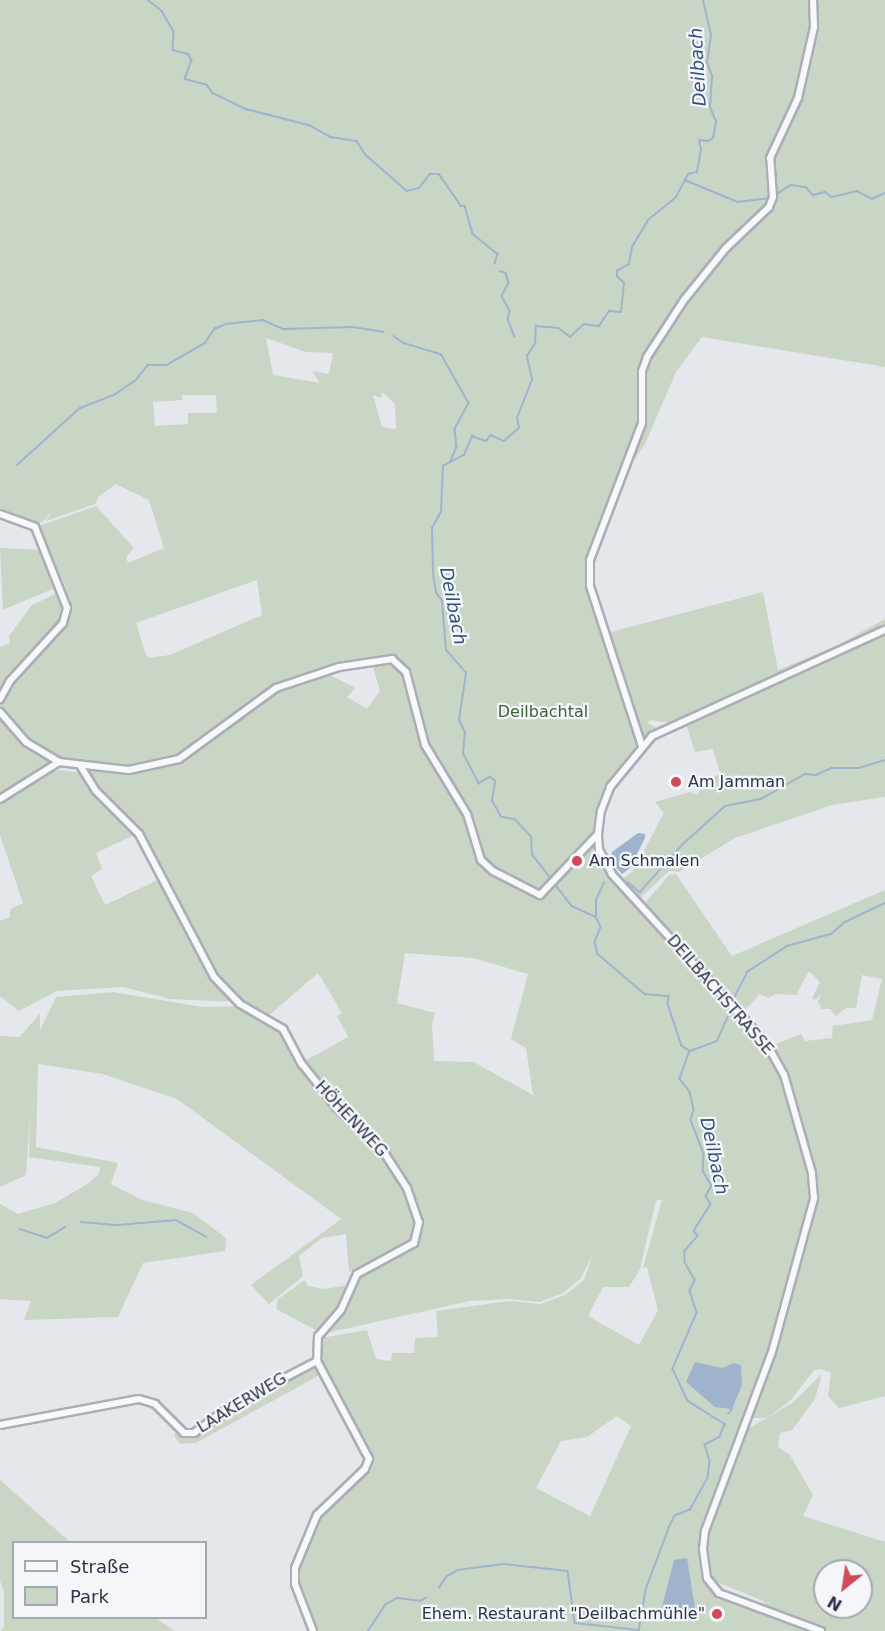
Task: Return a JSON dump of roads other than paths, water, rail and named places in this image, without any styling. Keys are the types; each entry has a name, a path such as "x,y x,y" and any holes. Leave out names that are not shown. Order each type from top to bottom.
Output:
{"street":[{"path":"642,746 590,586 590,560 642,423 645,410 642,371 647,357 684,300 726,248 770,207 773,197 770,158 798,98 814,27 813,0"},
{"path":"0,514 30,523 38,531 67,608 63,623 9,681 0,699"},
{"name":"DEILBACHSTRASSE","path":"821,1631 718,1593 708,1578 703,1549 705,1531 772,1352 805,1239 814,1198 803,1140 776,1058 612,874 599,850 598,834 610,787 642,746 666,726 885,630"},
{"path":"0,712 26,742 59,762 81,767 129,770 166,764 202,746 276,688 339,667 392,659 406,672 425,745 467,814 481,860 501,876 540,895 598,834"},
{"path":"0,799 59,762"},
{"name":"HÖHENWEG","path":"81,767 96,791 139,834 214,977 240,1004 279,1025 302,1064 347,1120 385,1154 408,1188 419,1222 418,1238 406,1249 357,1274 341,1310 318,1336 317,1361"},
{"path":"313,1631 295,1584 295,1568 316,1515 365,1469 369,1459 317,1361"},
{"name":"LAAKERWEG","path":"0,1425 140,1399 155,1404 184,1433 194,1433 231,1406 317,1361"}],"water":[{"path":"638,833 645,834 645,838 630,868 622,874 610,861 612,852"},
{"path":"695,1362 722,1368 734,1363 741,1365 742,1385 732,1409 715,1407 686,1382"},
{"path":"687,1558 695,1608 664,1620 660,1615 674,1560"}],"waterway":[{"path":"148,0 162,11 174,32 173,50 188,54 192,60 185,79 207,85 213,93 246,109 309,125 331,137 357,141 365,154 407,191 419,188 430,174 439,174 461,206 465,206 473,234 498,254 495,264"},
{"name":"Deilbach","path":"551,879 532,855 531,837 515,820 501,817 492,801 495,781 490,777 479,784 463,754 465,733 459,720 466,673 446,650 442,601 436,593 433,573 432,528 441,512 443,466 464,455 472,436 486,441 491,435 504,441 519,428 517,418 532,380 527,356 535,343 536,326 559,328 570,337 584,324 599,326 609,311 621,312 624,283 617,277 617,271 629,264 632,247 648,220 676,197 688,174 697,172 701,149 699,140 708,141 713,138 716,122 710,107 712,76 707,63 711,35 703,0"},
{"path":"685,180 738,202 769,198"},
{"path":"777,194 791,185 806,187 813,195 825,192 832,197 857,191 872,199 885,193"},
{"path":"500,271 506,273 509,283 502,296 510,311 508,319 515,337"},
{"path":"17,465 80,408 114,395 135,381 148,365 167,365 205,343 214,329 226,324 263,320 283,329 353,327 384,332"},
{"path":"394,336 404,343 441,354 469,403 455,429 457,447 451,461"},
{"path":"628,882 640,892 683,844 725,806 761,799 805,774 816,775 832,768 859,768 885,760"},
{"name":"Deilbach","path":"554,883 572,906 596,917 601,927 595,943 598,954 645,994 669,996 668,1004 682,1046 690,1051 680,1079 690,1092 694,1110 691,1120 704,1154 703,1171 712,1186 706,1196 711,1204 694,1231 698,1236 685,1251 685,1262 695,1280 690,1291 697,1313 673,1369 688,1401 725,1424 720,1437 705,1445 710,1460 708,1478 690,1510 675,1516 670,1526 646,1590 639,1631"},
{"path":"596,916 596,900 604,883"},
{"path":"732,1002 747,972 787,946 831,934 845,922 885,903"},
{"path":"690,1051 717,1041 731,1009"},
{"path":"81,1222 118,1225 176,1220 207,1237"},
{"path":"20,1229 47,1238 65,1227"},
{"name":"Deilbach","path":"728,1414 732,1409"},
{"path":"439,1588 446,1577 458,1570 503,1564 568,1571 575,1623 639,1630"},
{"path":"368,1631 385,1605 397,1598 420,1601 426,1598"}],"place":[{"name":"Am Jamman","path":"676,782"},
{"name":"Am Schmalen","path":"577,861"},
{"name":"Ehem. Restaurant \"Deilbachmühle\"","path":"717,1614"}],"park label":[{"name":"Deilbachtal","path":"543,712"}]}
